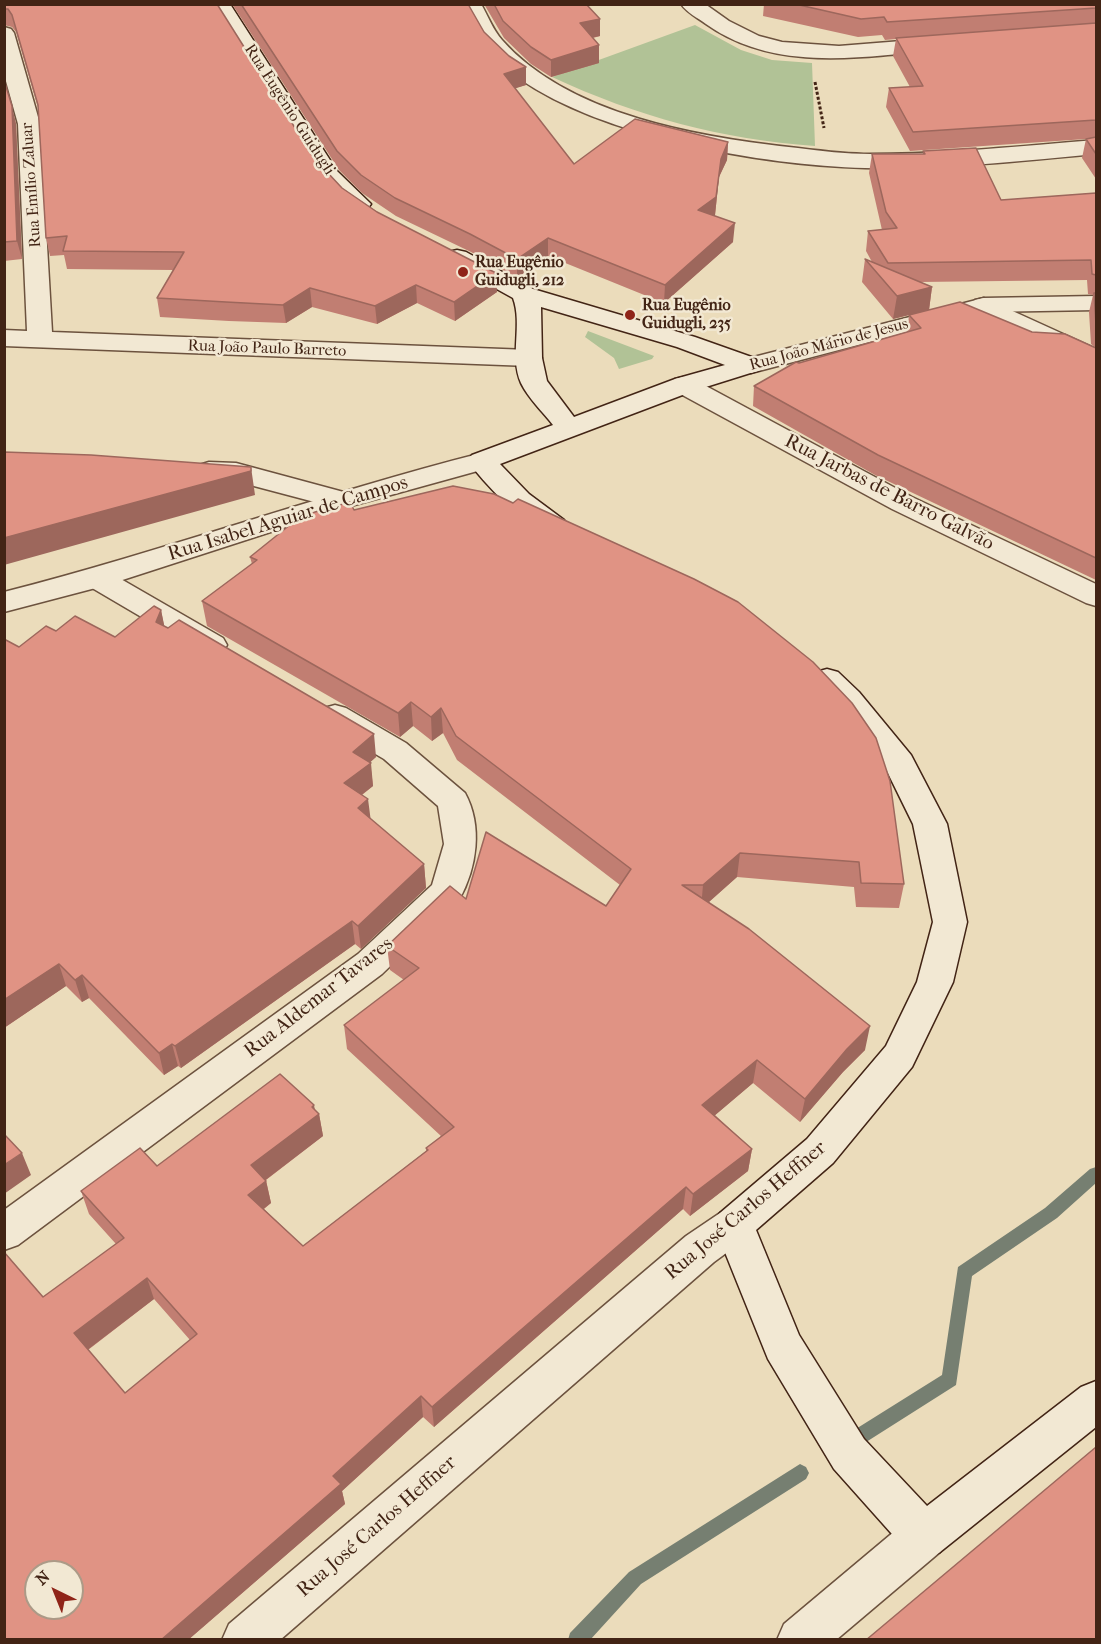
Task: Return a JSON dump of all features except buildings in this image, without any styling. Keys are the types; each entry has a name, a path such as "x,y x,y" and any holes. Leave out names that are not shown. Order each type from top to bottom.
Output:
{"street":[{"name":"Rua Eugênio Guidugli","path":"220,4 328,175 353,200 379,218"},
{"path":"471,4 477,24 500,53 539,82 584,105 640,127 759,152 877,162 1096,147"},
{"path":"691,4 734,34 769,48 809,54 955,43"},
{"name":"Rua Emílio Zaluar","path":"4,33 29,124 40,340"},
{"path":"440,249 524,294 686,342 751,365"},
{"path":"524,294 531,310 529,358 534,382 569,428"},
{"name":"Rua João Mário de Jesus","path":"569,428 684,385 751,365 984,305 1096,303"},
{"path":"984,305 1096,359"},
{"name":"Rua João Paulo Barreto","path":"4,338 529,358"},
{"name":"Rua Jarbas de Barro Galvão","path":"684,385 902,503 1096,597"},
{"name":"Rua Isabel Aguiar de Campos","path":"4,602 97,578 341,500 482,461 569,428"},
{"path":"482,461 519,500 561,531 583,541"},
{"path":"178,470 236,472 341,500"},
{"path":"97,578 241,662"},
{"name":"Rua José Carlos Heffner","path":"245,1640 700,1249 734,1225 820,1152 898,1056 934,982 950,922 930,824 895,755 848,700 801,657"},
{"name":"Rua Aldemar Tavares","path":"4,1233 370,964 447,891 461,844 453,801 395,751 313,703"},
{"path":"734,1225 783,1346 849,1454 924,1536"},
{"path":"800,1640 924,1536 1096,1401"}],"path":[{"path":"809,54 830,158"}],"green space":[{"path":"695,25 741,50 772,60 812,63 815,146 746,138 680,124 616,104 552,77"},
{"path":"588,331 654,356 652,359 619,369 614,358 585,337"}],"waterway":[{"path":"857,1438 950,1379 964,1272 1051,1213 1096,1174"},
{"path":"577,1640 635,1578 800,1473"}],"place":[{"name":"Rua Eugênio Guidugli, 212","path":"463,272"},
{"name":"Rua Eugênio Guidugli, 235","path":"630,315"}]}
